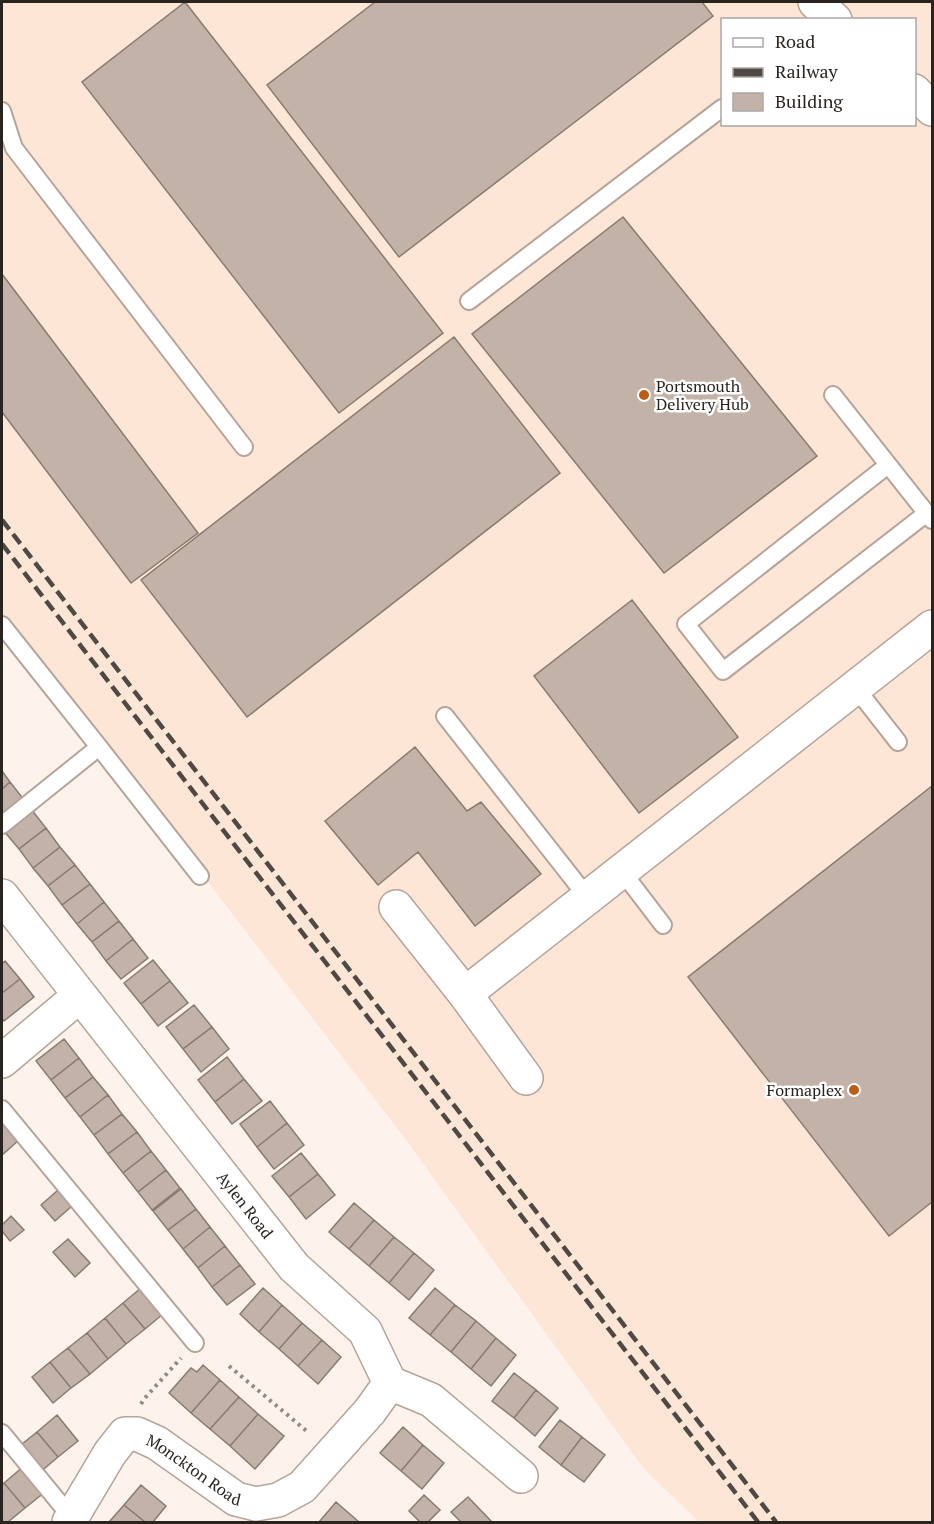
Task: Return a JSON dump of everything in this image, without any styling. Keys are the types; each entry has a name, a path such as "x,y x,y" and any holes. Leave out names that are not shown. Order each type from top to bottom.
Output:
{"street":[{"path":"916,92 933,109"},
{"path":"465,994 933,627"},
{"name":"Aylen Road","path":"2,896 294,1267 365,1332 390,1383"},
{"path":"396,907 465,994 526,1077"},
{"path":"2,1060 79,996"},
{"path":"390,1383 431,1400 521,1476"},
{"name":"Monckton Road","path":"71,1520 110,1453 125,1434 137,1434 157,1443 236,1498 256,1504 278,1500 302,1487 370,1411 390,1383"}],"lane":[{"path":"469,301 721,110"},
{"path":"2,111 14,148 244,447"},
{"path":"833,395 930,516 723,671 686,624 888,465"},
{"path":"2,625 200,876"},
{"path":"855,687 898,742"},
{"path":"445,716 588,898"},
{"path":"2,825 99,747"},
{"path":"621,870 663,925"},
{"path":"2,1109 195,1343"},
{"path":"2,1433 71,1520"}],"path":[{"path":"125,1434 144,1399 195,1343"},
{"path":"229,1366 333,1453"}],"shaded area":[{"path":"2,2 932,2 932,1522 699,1522 644,1469 403,1136 2,614"}],"building":[{"path":"185,2 443,333 339,413 82,82"},
{"path":"375,2 702,2 713,16 399,257 267,85"},
{"name":"Portsmouth Delivery Hub","path":"623,217 817,456 664,573 472,334"},
{"path":"2,274 198,533 131,583 2,412"},
{"path":"454,337 560,473 247,717 141,580"},
{"path":"632,600 738,737 639,813 534,676"},
{"path":"415,747 467,811 481,802 541,874 475,926 418,852 378,885 325,821"},
{"path":"2,771 10,782 2,789"},
{"path":"10,782 25,801 2,819 2,789"},
{"name":"Formaplex","path":"932,786 932,1202 889,1236 688,977"},
{"path":"31,809 46,828 19,849 4,831"},
{"path":"46,828 60,847 33,868 19,849"},
{"path":"60,847 75,865 48,886 33,868"},
{"path":"75,865 90,884 62,905 48,886"},
{"path":"90,884 104,902 77,924 62,905"},
{"path":"104,902 119,921 92,942 77,924"},
{"path":"119,921 133,939 106,961 92,942"},
{"path":"133,939 148,958 121,979 106,961"},
{"path":"153,960 170,981 141,1004 124,983"},
{"path":"5,961 20,979 2,993 2,964"},
{"path":"20,979 34,997 4,1021 2,993"},
{"path":"170,981 188,1003 158,1026 141,1004"},
{"path":"194,1005 212,1027 183,1049 166,1027"},
{"path":"212,1027 229,1049 201,1072 183,1049"},
{"path":"64,1039 79,1058 51,1080 36,1061"},
{"path":"227,1057 244,1079 215,1102 198,1080"},
{"path":"79,1058 93,1077 65,1098 51,1080"},
{"path":"93,1077 108,1095 80,1117 65,1098"},
{"path":"244,1079 262,1101 232,1124 215,1102"},
{"path":"108,1095 122,1114 94,1135 80,1117"},
{"path":"270,1101 287,1123 257,1147 240,1124"},
{"path":"122,1114 137,1132 108,1154 94,1135"},
{"path":"2,1119 19,1140 2,1155"},
{"path":"287,1123 304,1145 274,1169 257,1147"},
{"path":"137,1132 151,1151 123,1173 108,1154"},
{"path":"151,1151 166,1170 138,1192 123,1173"},
{"path":"301,1153 318,1174 289,1197 272,1176"},
{"path":"166,1170 180,1188 152,1210 138,1192"},
{"path":"318,1174 335,1195 306,1219 289,1197"},
{"path":"181,1189 196,1209 168,1230 153,1211"},
{"path":"58,1190 72,1206 55,1221 41,1205"},
{"path":"354,1203 374,1220 349,1249 329,1232"},
{"path":"196,1209 210,1227 183,1249 168,1230"},
{"path":"11,1216 24,1230 10,1241 2,1231 2,1225"},
{"path":"374,1220 394,1237 369,1266 349,1249"},
{"path":"210,1227 225,1246 198,1268 183,1249"},
{"path":"394,1237 414,1253 389,1283 369,1266"},
{"path":"68,1239 90,1263 75,1277 53,1252"},
{"path":"225,1246 240,1265 212,1287 198,1268"},
{"path":"414,1253 434,1270 409,1300 389,1283"},
{"path":"240,1265 255,1284 227,1305 212,1287"},
{"path":"141,1288 163,1314 145,1329 123,1303"},
{"path":"263,1288 282,1305 259,1332 240,1314"},
{"path":"435,1288 455,1305 430,1335 409,1318"},
{"path":"123,1303 145,1329 126,1344 105,1318"},
{"path":"282,1305 302,1323 279,1349 259,1332"},
{"path":"455,1305 476,1321 451,1352 430,1335"},
{"path":"105,1318 126,1344 108,1359 87,1333"},
{"path":"476,1321 496,1338 471,1369 451,1352"},
{"path":"302,1323 322,1340 298,1366 279,1349"},
{"path":"87,1333 108,1359 90,1374 68,1348"},
{"path":"496,1338 516,1355 491,1386 471,1369"},
{"path":"322,1340 341,1357 318,1384 298,1366"},
{"path":"68,1348 90,1374 71,1388 50,1362"},
{"path":"50,1362 71,1388 53,1403 32,1377"},
{"path":"203,1365 220,1380 191,1413 169,1393 191,1368 197,1372"},
{"path":"514,1373 536,1390 514,1418 492,1401"},
{"path":"220,1380 239,1397 210,1429 191,1413"},
{"path":"536,1390 558,1408 535,1436 514,1418"},
{"path":"239,1397 258,1414 230,1446 210,1429"},
{"path":"258,1414 284,1436 255,1469 230,1446"},
{"path":"57,1415 78,1441 58,1457 37,1432"},
{"path":"560,1420 582,1437 561,1465 539,1447"},
{"path":"403,1427 423,1445 401,1471 380,1453"},
{"path":"37,1432 58,1457 38,1474 17,1448"},
{"path":"582,1437 605,1455 584,1482 561,1465"},
{"path":"423,1445 444,1463 422,1489 401,1471"},
{"path":"24,1466 45,1492 25,1508 4,1483"},
{"path":"4,1483 25,1508 8,1522 2,1520 2,1485"},
{"path":"141,1485 166,1506 153,1522 145,1522 124,1505"},
{"path":"424,1495 440,1510 428,1522 420,1522 409,1511"},
{"path":"468,1497 492,1522 461,1522 451,1512"},
{"path":"336,1502 359,1522 319,1522"},
{"path":"124,1505 145,1522 109,1522"}],"railway":[{"path":"2,520 776,1522"},
{"path":"2,544 758,1522"}],"place":[{"name":"Portsmouth Delivery Hub","path":"644,395"},
{"name":"Formaplex","path":"854,1090"}]}
